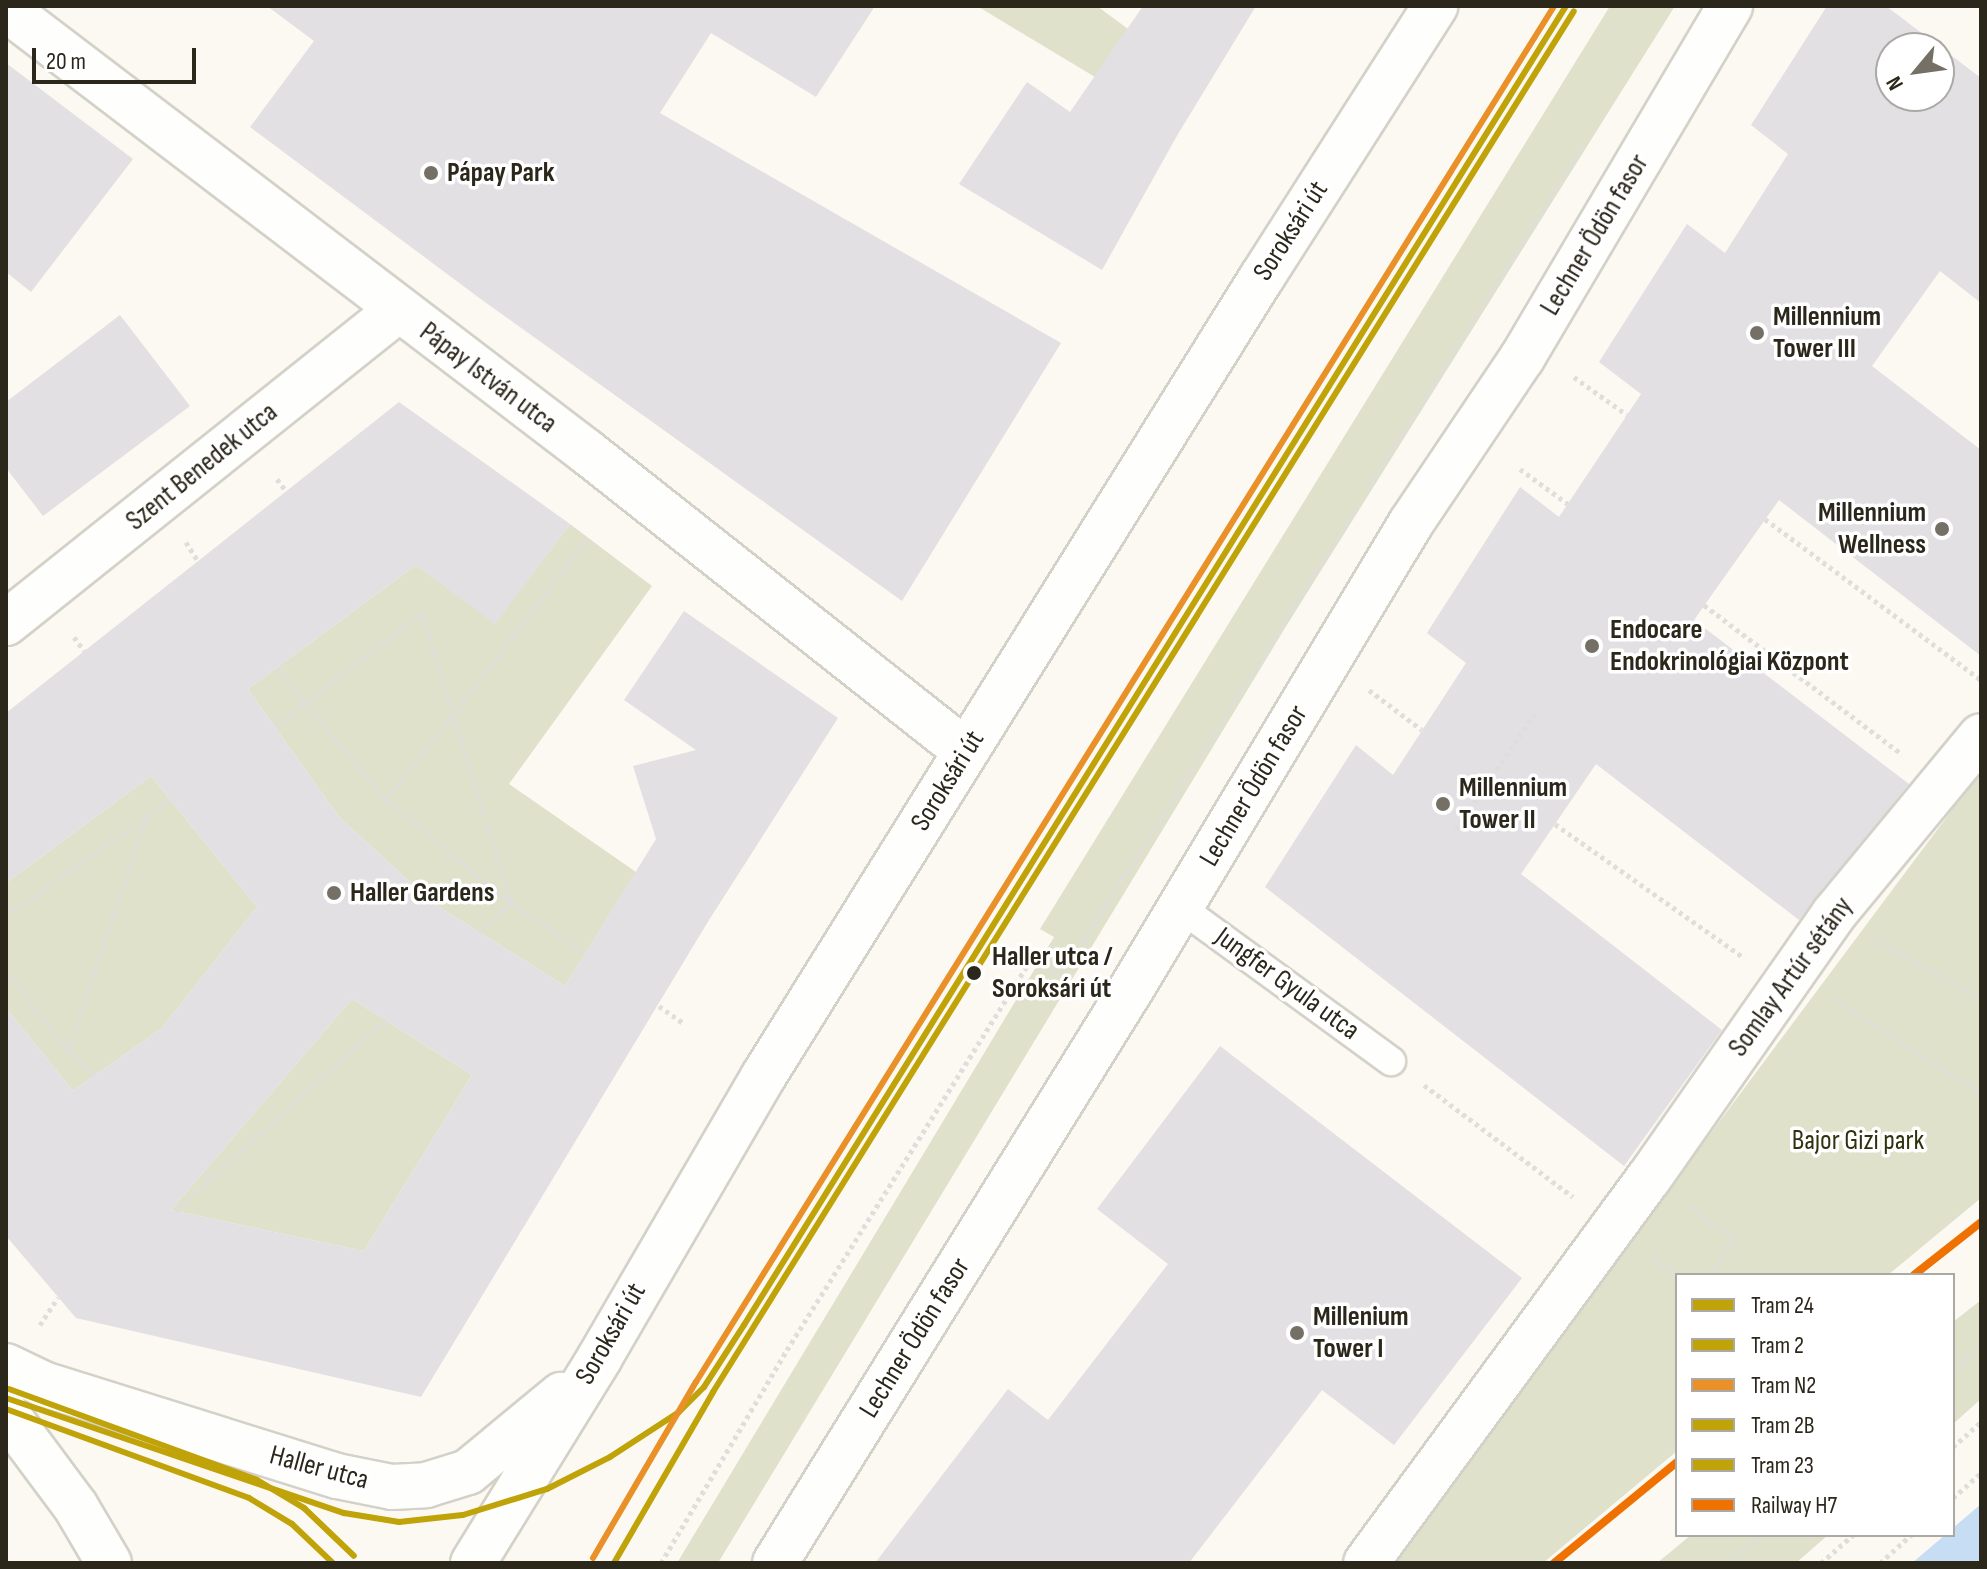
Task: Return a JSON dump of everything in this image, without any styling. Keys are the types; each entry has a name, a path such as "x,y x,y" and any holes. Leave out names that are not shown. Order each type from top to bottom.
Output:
{"street":[{"name":"Soroksári út","path":"473,1563 600,1357 763,1077 1435,6"},
{"name":"Lechner Ödön fasor","path":"775,1563 1181,908 1411,523 1522,358 1730,6"},
{"name":"Pápay István utca","path":"6,9 587,452 966,751"},
{"name":"Szent Benedek utca","path":"6,623 398,310"},
{"name":"Somlay Artúr sétány","path":"1366,1563 1649,1178 1786,978 1833,915 1981,736"},
{"name":"Haller utca","path":"6,1366 43,1384 337,1476 392,1487 426,1485 468,1472 545,1410 600,1357"},
{"path":"6,1413 76,1507 109,1563"}],"lane":[{"name":"Jungfer Gyula utca","path":"1181,908 1229,939 1391,1061"}],"path":[{"path":"1574,377 1627,415"},
{"path":"1520,469 1568,504"},
{"path":"277,479 286,491"},
{"path":"1765,519 1981,680"},
{"path":"385,799 453,716 588,538"},
{"path":"1704,605 1943,785"},
{"path":"275,726 422,613 511,903"},
{"path":"74,637 84,651"},
{"path":"1328,662 1422,730"},
{"path":"277,668 385,799 511,903 585,953"},
{"path":"1456,829 1538,709"},
{"path":"6,916 170,800"},
{"path":"68,1051 147,816"},
{"path":"1555,824 1786,978 1981,1093"},
{"path":"479,932 511,903"},
{"path":"1833,915 1981,999"},
{"path":"661,1563 787,1350 1033,956 1116,1013"},
{"path":"6,969 68,1051 95,1076"},
{"path":"659,1006 683,1023"},
{"path":"176,1211 386,1020"},
{"path":"1391,1061 1612,1226"},
{"path":"205,1171 213,1179"},
{"path":"1649,1178 1735,1239 1710,1273"},
{"path":"37,1329 58,1297"},
{"path":"1955,1368 1981,1347"},
{"path":"1955,1445 1981,1422"},
{"path":"1955,1496 1981,1473"},
{"path":"1730,1563 1759,1537"},
{"path":"1821,1563 1851,1537"},
{"path":"1880,1563 1909,1537"}],"green space":[{"path":"977,6 1097,6 1128,29 1095,77"},
{"path":"1610,6 1675,6 1285,628 718,1563 677,1563 1054,937 1040,929"},
{"path":"570,524 652,586 509,784 636,872 565,986 433,903 339,817 248,689 416,565 495,623"},
{"name":"Bajor Gizi park","path":"1981,771 1981,1198 1890,1273 1675,1273 1675,1453 1543,1563 1390,1563"},
{"path":"151,776 257,907 162,1028 73,1091 6,1008 6,883"},
{"path":"352,999 472,1075 364,1251 171,1210"},
{"path":"1981,1300 1981,1399 1955,1422 1955,1320"},
{"path":"1689,1537 1826,1537 1796,1563 1657,1563"}],"water":[{"path":"1981,1504 1981,1563 1912,1563 1943,1537 1955,1537 1955,1526"}],"building":[{"path":"267,6 875,6 816,97 711,33 660,113 1061,343 902,601 478,297 250,127 314,41"},
{"path":"1143,6 1256,6 1178,134 1102,270 959,184 1027,82 1070,112"},
{"path":"1827,6 1886,6 1920,32 1875,32 1875,112 1955,112 1955,58 1981,78 1981,303 1940,271 1872,366 1981,450 1981,656 1779,500 1694,620 1909,784 1799,920 1596,764 1521,874 1722,1030 1624,1166 1265,887 1356,745 1393,775 1466,663 1427,633 1520,487 1559,517 1641,394 1599,362 1687,224 1725,253 1788,154 1751,125"},
{"path":"6,63 133,159 31,292 6,272"},
{"path":"120,315 190,406 43,516 6,468 6,402"},
{"name":"Haller Gardens","path":"399,402 570,524 495,624 416,565 248,689 339,817 433,903 565,986 656,839 633,766 696,750 624,700 684,611 838,718 709,920 421,1397 76,1318 6,1236 6,1008 73,1091 162,1028 257,907 151,776 6,883 6,713","holes":["352,999 472,1075 364,1251 171,1210"]},
{"name":"Millenium Tower I","path":"1220,1046 1522,1278 1394,1445 1322,1390 1189,1563 875,1563 1008,1389 1048,1420 1168,1264 1097,1209"}],"tram line":[{"name":"N2","path":"593,1558 696,1382 1554,6"},
{"name":"24","path":"6,1398 344,1513 399,1522 463,1515 547,1489 610,1457 679,1412 704,1387 744,1325 1566,6"},
{"name":"2","path":"614,1563 713,1392 1574,11"},
{"name":"23","path":"9,1389 257,1480 304,1508 354,1556"},
{"name":"2B","path":"6,1409 249,1498 292,1524 333,1563"}],"rail line":[{"name":"H7","path":"1917,1273 1981,1222"},
{"name":"H7","path":"1554,1563 1675,1464"}],"place":[{"name":"Pápay Park","path":"431,173"},
{"name":"Millennium Tower III","path":"1757,333"},
{"name":"Millennium Wellness","path":"1942,529"},
{"name":"Endocare Endokrinológiai Központ","path":"1592,646"},
{"name":"Millennium Tower II","path":"1443,804"},
{"name":"Haller Gardens","path":"334,893"},
{"name":"Haller utca / Soroksári út","path":"974,973"},
{"name":"Millenium Tower I","path":"1297,1333"}]}
